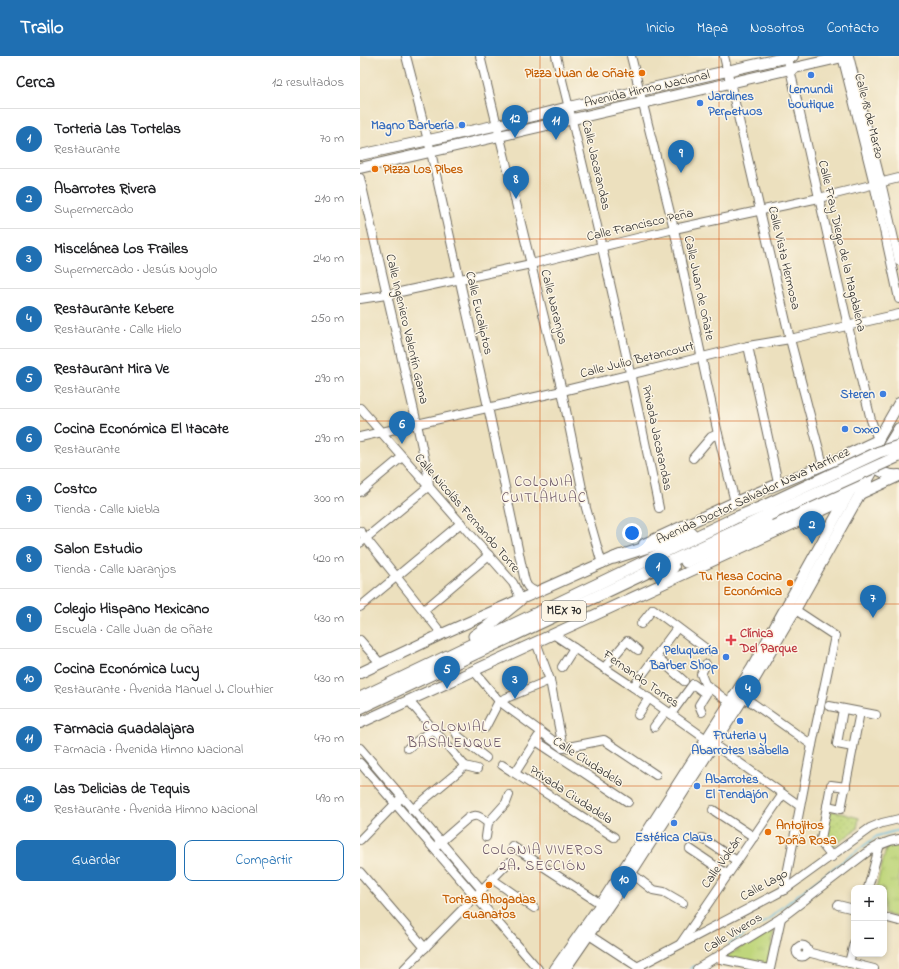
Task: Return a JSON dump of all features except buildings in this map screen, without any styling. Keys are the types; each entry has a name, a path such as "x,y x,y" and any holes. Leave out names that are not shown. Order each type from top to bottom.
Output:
{"highway":[{"name":"Avenida Doctor Salvador Nava Martínez","path":"360,708 567,610 880,452 899,446"},
{"name":"Avenida Doctor Salvador Nava Martínez","path":"360,698 735,518 766,510 899,456"},
{"path":"567,610 636,585 810,506 856,491 867,482"},
{"path":"614,558 735,518"},
{"path":"423,667 486,629 500,615 519,601"},
{"path":"360,716 450,672 489,647"}],"main road":[{"name":"Avenida Himno Nacional","path":"360,155 498,125 789,56"},
{"name":"Avenida Himno Nacional","path":"360,168 845,56"},
{"path":"565,969 631,873 710,742 730,703 791,607 856,491 868,458 899,403"},
{"path":"867,482 898,431"},
{"name":"Avenida Doctor Salvador Nava Martínez","path":"360,673 442,634 602,564 734,502 836,460 898,431"},
{"path":"868,458 875,467 887,474 899,475"},
{"path":"810,506 829,495 842,478 843,470 836,460"},
{"path":"360,723 735,549 845,501 856,491 899,475"},
{"path":"555,969 601,904 710,742 744,697 845,501"},
{"path":"720,547 735,549"},
{"path":"660,584 674,567"}],"street":[{"name":"Calle Eucaliptos","path":"406,56 431,152 524,576 528,588 538,592"},
{"name":"Calle Naranjos","path":"480,56 501,136 562,391 586,508 602,564"},
{"name":"Calle Jacarandas","path":"556,56 573,119 631,374"},
{"name":"Calle Juan de Oñate","path":"631,56 674,229 734,502"},
{"name":"Calle Vista Hermosa","path":"724,56 790,339 823,465"},
{"name":"Calle Fray Diego de la Magdalena","path":"789,56 789,69 848,326 871,420 878,440"},
{"name":"Calle 18 de Marzo","path":"845,56 877,183 899,261"},
{"name":"Calle Ingeniero Valentín Gama","path":"360,178 417,424 429,486"},
{"name":"Calle Francisco Peña","path":"360,299 386,295 531,264 674,229 819,198 899,178"},
{"name":"Calle 18 de Marzo","path":"877,183 899,299"},
{"name":"Calle Julio Betancourt","path":"360,437 562,391 748,346 790,339 899,314"},
{"path":"748,346 778,483"},
{"name":"Privada Jacarandas","path":"631,374 659,508"},
{"name":"Calle Nicolás Fernando Torre","path":"360,408 513,583 518,593 519,601"},
{"path":"693,458 711,437 718,434"},
{"path":"360,492 402,457"},
{"path":"363,540 429,486"},
{"path":"360,607 461,523"},
{"path":"360,531 363,540 397,577 442,634"},
{"path":"424,610 489,555"},
{"path":"513,583 520,582 524,576"},
{"path":"784,890 835,636 791,607"},
{"path":"641,624 653,610 709,651"},
{"path":"632,687 677,628"},
{"name":"Fernando Torres","path":"553,634 649,698 800,806"},
{"path":"360,640 380,664"},
{"path":"604,668 627,641 638,650"},
{"path":"536,642 550,680 563,748"},
{"path":"562,667 574,648"},
{"path":"656,656 684,681"},
{"path":"706,664 701,674 705,684 730,703"},
{"path":"474,671 499,701 563,748 604,740 656,775"},
{"path":"485,728 499,701 550,680"},
{"path":"654,726 669,712 693,684 706,694 699,705 702,712"},
{"path":"744,697 812,745"},
{"path":"638,715 649,698"},
{"path":"409,701 465,766 477,769"},
{"path":"829,706 876,715"},
{"path":"843,709 837,744 853,747"},
{"path":"827,806 841,809 860,712"},
{"path":"408,748 433,729"},
{"path":"515,773 536,742 541,731"},
{"path":"446,745 456,733 486,758"},
{"name":"Calle Ciudadela","path":"536,742 628,802"},
{"path":"360,748 482,890"},
{"path":"360,762 538,969"},
{"name":"Privada Ciudadela","path":"502,765 614,837"},
{"path":"412,810 465,766"},
{"path":"832,856 821,843 831,785 846,787"},
{"name":"Calle Volcán","path":"680,944 783,794"},
{"path":"486,837 488,823 506,803 509,795"},
{"path":"360,840 402,798"},
{"path":"713,810 754,837"},
{"path":"434,848 473,815 478,815 488,823"},
{"name":"Calle Lago","path":"639,968 680,944 784,890 870,828 882,823 899,819"},
{"path":"702,838 737,861"},
{"name":"Calle Viveros","path":"697,969 781,918 866,853 889,840 899,839"},
{"path":"869,885 880,844"},
{"path":"512,846 601,904"},
{"path":"690,849 727,874"},
{"path":"404,969 508,863"},
{"path":"360,872 425,948"},
{"path":"631,873 653,890 664,892 683,903"},
{"path":"492,879 534,908"},
{"path":"838,905 851,909"},
{"path":"716,958 770,969 781,918"},
{"path":"887,918 899,921"},
{"path":"589,936 639,968"},
{"path":"808,952 874,969"},
{"path":"849,963 851,955"}],"green space":[{"path":"833,811 859,818 857,829 833,846 828,844 825,837 829,813"},
{"path":"890,846 899,846 899,918 887,915 887,885 877,885 886,849"},
{"path":"774,927 770,965 725,957"}],"waterway":[{"path":"729,945 771,917 800,893 877,836 899,830"},
{"path":"690,969 695,966"}],"place":[{"name":"Pizza Juan de Oñate","path":"642,73"},
{"name":"Lemundi boutique","path":"811,75"},
{"name":"Jardines Perpetuos","path":"700,103"},
{"name":"Magno Barbería","path":"462,125"},
{"name":"Las Delicias de Tequis","path":"515,138"},
{"name":"Farmacia Guadalajara","path":"556,140"},
{"name":"Pizza Los Pibes","path":"375,169"},
{"name":"Colegio Hispano Mexicano","path":"681,173"},
{"name":"Salon Estudio","path":"516,199"},
{"name":"Steren","path":"883,394"},
{"name":"Oxxo","path":"845,429"},
{"name":"Cocina Económica El Itacate","path":"402,444"},
{"name":"Abarrotes Rivera","path":"812,544"},
{"name":"Tu Mesa Cocina Económica","path":"790,583"},
{"name":"Torteria Las Tortelas","path":"658,586"},
{"name":"Costco","path":"873,618"},
{"name":"Clínica Del Parque","path":"731,640"},
{"name":"Peluquería Barber Shop","path":"726,657"},
{"name":"Restaurant Mira Ve","path":"447,689"},
{"name":"Miscelánea Los Frailes","path":"515,699"},
{"name":"Restaurante Kebere","path":"748,708"},
{"name":"Fruteria y Abarrotes Isabella","path":"740,721"},
{"name":"Abarrotes El Tendajón","path":"697,786"},
{"name":"Estética Claus","path":"674,823"},
{"name":"Antojitos Doña Rosa","path":"768,832"},
{"name":"Tortas Ahogadas Guanatos","path":"489,885"},
{"name":"Cocina Económica Lucy","path":"624,899"}],"district":[{"name":"COLONIA CUITLÁHUAC","path":"544,490"},
{"name":"COLONIAL BASALENQUE","path":"455,736"},
{"name":"COLONIA VIVEROS 2A. SECCIÓN","path":"543,858"}]}
